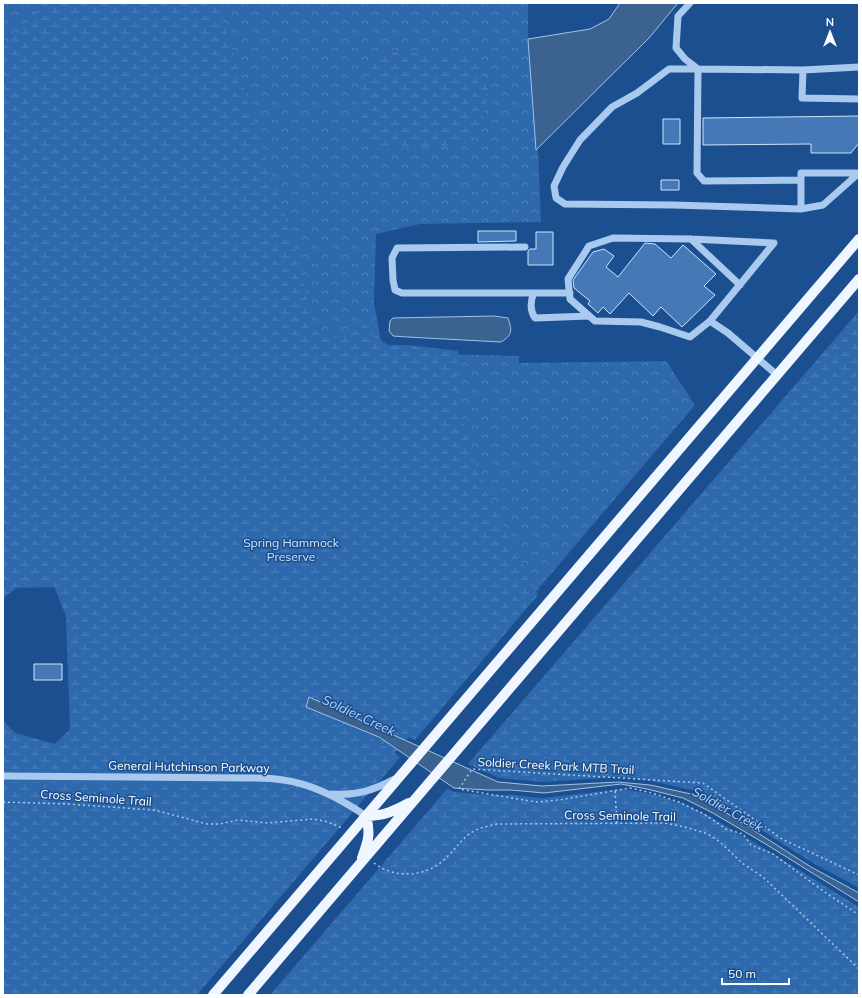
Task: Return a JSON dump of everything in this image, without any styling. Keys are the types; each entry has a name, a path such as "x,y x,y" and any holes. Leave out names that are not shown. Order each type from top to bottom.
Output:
{"main road":[{"path":"213,995 859,239"},
{"path":"248,995 859,280"},
{"path":"366,816 378,816 392,812 413,801"},
{"path":"360,864 369,839 369,828 366,816"}],"street":[{"path":"690,3 678,16 676,48 685,59 698,69"},
{"path":"859,67 803,70 669,69 637,93 612,107 580,140 563,167 554,186 556,198 565,204 674,205 801,209 823,205 859,173"},
{"path":"698,69 697,172 704,181 801,180"},
{"path":"803,70 802,98 859,99"},
{"path":"801,209 801,173 859,173"},
{"path":"614,238 691,239 774,243 710,321 690,337 641,322 595,321 570,298 568,279 589,246 614,238"},
{"path":"691,239 740,285"},
{"path":"525,247 397,248 392,258 395,290 402,293 570,294"},
{"path":"534,293 531,299 532,313 535,318 589,316"},
{"path":"710,321 728,333 777,376"},
{"name":"General Hutchinson Parkway","path":"3,776 248,778 284,780 330,794 346,802 366,816"},
{"path":"330,794 356,794 374,790 399,777"}],"path":[{"name":"Soldier Creek Park MTB Trail","path":"859,875 782,839 703,783 472,769 459,789 536,802 559,800 630,788 652,793 678,802 704,814 726,829 743,834 752,845 774,854 826,893 859,915"},
{"path":"615,791 617,824"},
{"name":"Cross Seminole Trail","path":"3,802 67,804 154,810 207,824 226,823 238,820 267,823 314,819 328,822"},
{"name":"Cross Seminole Trail","path":"392,873 412,874 427,871 441,863 460,842 474,831 497,824 673,824 714,837 742,863 764,878 859,969"}],"green space":[{"name":"Spring Hammock Preserve","path":"3,3 528,3 528,39 536,150 538,148 541,222 420,224 376,234 374,303 381,341 374,337 365,352 519,356 519,363 666,361 695,405 521,609 390,758 370,792 195,995 3,995 3,760 86,760 83,587 3,588"},
{"name":"Spring Hammock Preserve","path":"45,3 215,3 228,35 268,166 291,233 300,265 312,324 335,337 359,324 371,327 374,337 389,345 408,345 458,351 456,398 472,453 498,514 538,595 415,740 307,693 302,706 304,711 377,741 400,757 380,781 372,785 343,790 331,789 285,775 249,772 3,771 3,720 15,733 55,744 70,729 66,617 54,586 24,581 3,599 3,48"},
{"path":"395,52 467,57 483,67 488,86 481,130 465,143 452,145 382,149 365,141 357,100 370,63"},
{"path":"859,311 859,888 813,863 702,792 651,781 619,777 542,782 499,778 468,764"},
{"path":"3,782 248,783 283,785 329,799 352,813 197,995 3,995"},
{"path":"447,789 454,792 543,798 621,789 647,793 682,803 709,816 859,907 859,995 270,995"}],"shaded area":[{"path":"620,3 678,3 649,38 536,150 528,39 590,29 609,19"},
{"path":"494,316 508,318 511,329 508,337 501,342 393,336 389,331 390,321 393,318"},
{"path":"309,697 498,782 542,786 618,782 650,785 700,796 811,867 859,893 859,902 764,843 711,812 683,798 621,784 544,793 454,788 379,737 306,707"}],"building":[{"path":"859,116 859,143 851,153 811,153 811,144 703,145 703,118"},
{"path":"663,119 680,119 680,144 663,144"},
{"path":"661,180 679,180 679,190 661,190"},
{"path":"478,231 516,231 516,241 478,242"},
{"path":"536,232 553,232 553,265 528,265 528,251 530,249 536,249"},
{"path":"645,243 655,244 671,258 683,245 716,274 704,286 715,295 682,327 661,307 653,316 629,293 610,314 603,307 598,313 588,304 590,301 574,288 573,280 593,252 604,249 614,256 606,267 618,277"},
{"path":"34,664 62,664 62,680 34,680"}],"water label":[{"name":"Soldier Creek","path":"359,715"},
{"name":"Soldier Creek","path":"728,809"}]}
